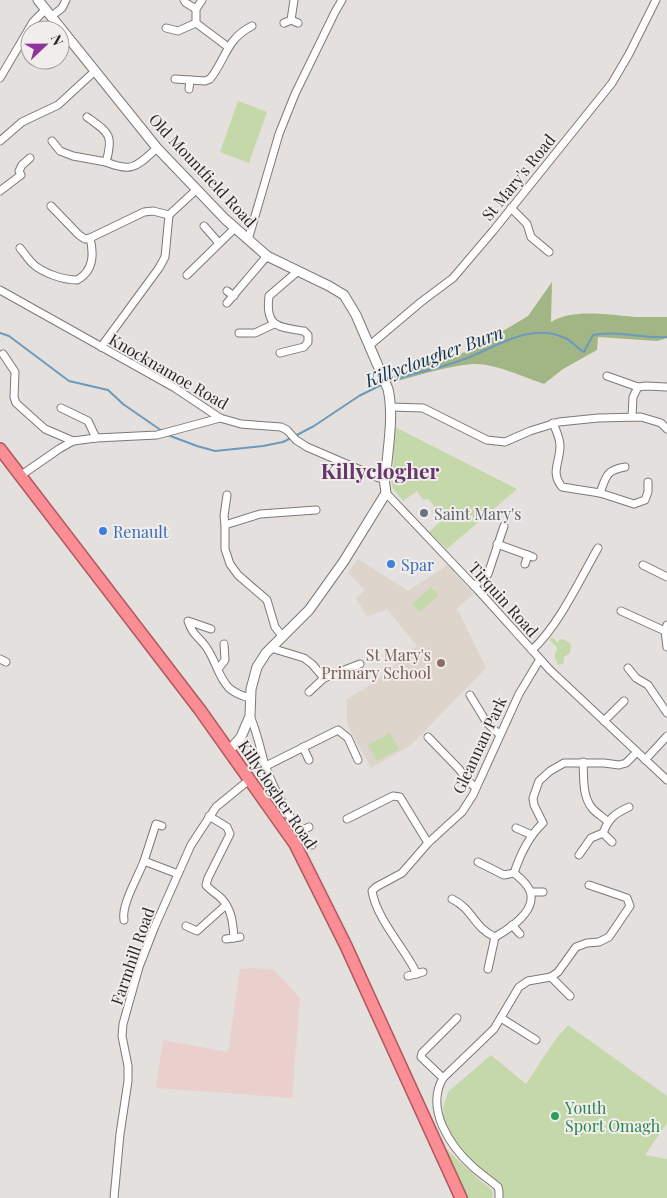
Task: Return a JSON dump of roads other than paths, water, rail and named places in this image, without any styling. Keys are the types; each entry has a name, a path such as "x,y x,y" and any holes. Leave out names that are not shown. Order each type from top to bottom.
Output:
{"highway":[{"name":"Killyclogher Road","path":"1,452 200,710 295,844 346,946 462,1198"}],"street":[{"name":"Old Mountfield Road","path":"38,0 157,148 235,228 267,256 329,286 344,296 356,315 386,383 390,407 386,473 384,478 386,493"},
{"path":"0,78 33,22 49,12 62,8 66,0"},
{"path":"184,0 196,9"},
{"path":"196,23 196,9 202,0"},
{"path":"291,22 294,0"},
{"path":"248,240 280,134 292,102 315,51 342,0"},
{"name":"St Mary's Road","path":"370,345 453,278 512,208 612,83 656,0"},
{"path":"166,28 178,31 196,23"},
{"path":"196,23 228,47"},
{"path":"175,79 205,81 210,79 228,47 241,31 252,26"},
{"path":"0,141 22,122 58,105 96,71"},
{"path":"189,89 190,80"},
{"path":"87,117 104,129 110,139 111,145 106,162"},
{"path":"52,141 60,151 72,156 106,162 122,168 128,168 142,162 157,148"},
{"path":"0,191 21,174 19,171 22,165 30,158"},
{"path":"101,348 165,257 169,215 196,190"},
{"path":"51,206 85,239 144,212 154,211 169,215"},
{"path":"512,208 527,224 531,238 549,252"},
{"path":"204,226 219,243"},
{"path":"187,275 235,228"},
{"path":"20,248 37,268 71,280 77,280 86,272 92,262 93,252 90,238"},
{"path":"227,303 230,293 267,256"},
{"path":"280,353 304,347 308,342 308,336 304,330 277,326 274,324 269,313 269,296 298,271"},
{"name":"Knocknamoe Road","path":"0,290 101,348 176,388 220,418 241,424 281,427 306,447 378,478 384,478"},
{"path":"238,333 255,333 274,324"},
{"path":"3,354 16,372 14,397 21,410 45,429 73,441"},
{"path":"607,376 638,387 667,388"},
{"path":"632,417 633,397 638,387"},
{"path":"390,407 423,408 487,440 498,442 505,442 553,423 567,420 632,417 654,420 661,423 667,429"},
{"path":"60,408 88,421 96,438"},
{"path":"20,476 59,448 73,441 160,434 220,418"},
{"path":"553,423 560,446 556,472 562,487 600,493 634,504 644,500 648,492 648,482"},
{"path":"600,493 605,478 610,472 625,467"},
{"path":"312,845 308,844 299,832 266,766 257,732 250,716 252,682 257,667 271,648 309,610 344,561 386,493"},
{"name":"Tirquin Road","path":"386,493 540,659 667,780"},
{"path":"226,495 224,516 225,550 230,564 238,575 267,600 276,627 283,636"},
{"path":"225,525 260,514 316,510"},
{"path":"474,586 488,574 504,526"},
{"path":"497,544 531,556 525,564"},
{"path":"532,650 544,639 553,626 598,548"},
{"path":"643,565 667,577"},
{"path":"621,611 666,628 667,647"},
{"path":"211,629 188,622 195,637 204,644 227,686 238,695 250,698"},
{"path":"218,669 225,660 224,644"},
{"path":"271,648 304,658 324,678"},
{"name":"Gleannan Park","path":"408,976 420,973 384,919 372,891 402,873 428,843 462,812 472,795 519,694 540,659"},
{"path":"310,692 324,678 360,664"},
{"path":"628,668 636,678 648,685 667,713"},
{"path":"470,696 487,723 499,734"},
{"path":"604,721 624,702"},
{"path":"229,751 240,738 250,716"},
{"path":"266,766 338,730 348,738 358,760"},
{"path":"645,760 667,736"},
{"path":"428,737 475,787"},
{"path":"303,747 309,760"},
{"path":"514,873 532,835 543,823 534,805 533,798 538,781 564,763 583,762 619,765 626,762 637,752"},
{"path":"583,762 587,800 593,809 608,821"},
{"name":"Farmhill Road","path":"114,1198 129,1071 122,1036 123,1024 144,954 191,845 216,807 249,780"},
{"path":"347,819 393,796 400,798 428,843"},
{"path":"578,855 591,838 603,833 608,821 629,807"},
{"path":"209,816 227,827 230,834 206,885 226,905 233,922 233,938"},
{"path":"124,920 123,914 126,905 144,861 156,824 162,826"},
{"path":"299,832 309,827"},
{"path":"516,828 532,835"},
{"path":"603,833 612,842"},
{"path":"144,861 178,874"},
{"path":"478,862 504,875 514,873"},
{"path":"488,969 495,937 523,917 530,903 531,892 525,882 514,873"},
{"path":"499,1198 500,1191 498,1186 472,1166 450,1141 444,1130 436,1104 438,1087 443,1078 494,1029 520,987 528,981 551,977 558,972 576,948 586,942 599,942 609,937 630,906 627,898 589,885"},
{"path":"531,892 543,892"},
{"path":"452,899 470,912 483,930 495,937"},
{"path":"186,926 197,931 226,905"},
{"path":"512,925 520,934"},
{"path":"551,977 570,996"},
{"path":"443,1078 421,1057 422,1053 456,1018"},
{"path":"501,1018 536,1040"}],"waterway":[{"name":"Killyclougher Burn","path":"0,333 9,336 69,381 108,390 123,404 162,431"},
{"name":"Killyclougher Burn","path":"388,382 453,363 512,338 525,335 538,333 552,334 568,339 584,352 593,335 611,333 667,337"},
{"name":"Killyclougher Burn","path":"295,436 314,426 359,396 383,384"},
{"name":"Killyclougher Burn","path":"165,434 215,451 263,446 283,442 291,438"}],"place":[{"name":"Saint Mary's","path":"424,513"},
{"name":"Renault","path":"103,531"},
{"name":"Spar","path":"391,564"},
{"name":"St Mary's Primary School","path":"441,663"},
{"name":"Youth Sport Omagh","path":"555,1116"}],"district":[{"name":"Killyclogher","path":"380,470"}]}
